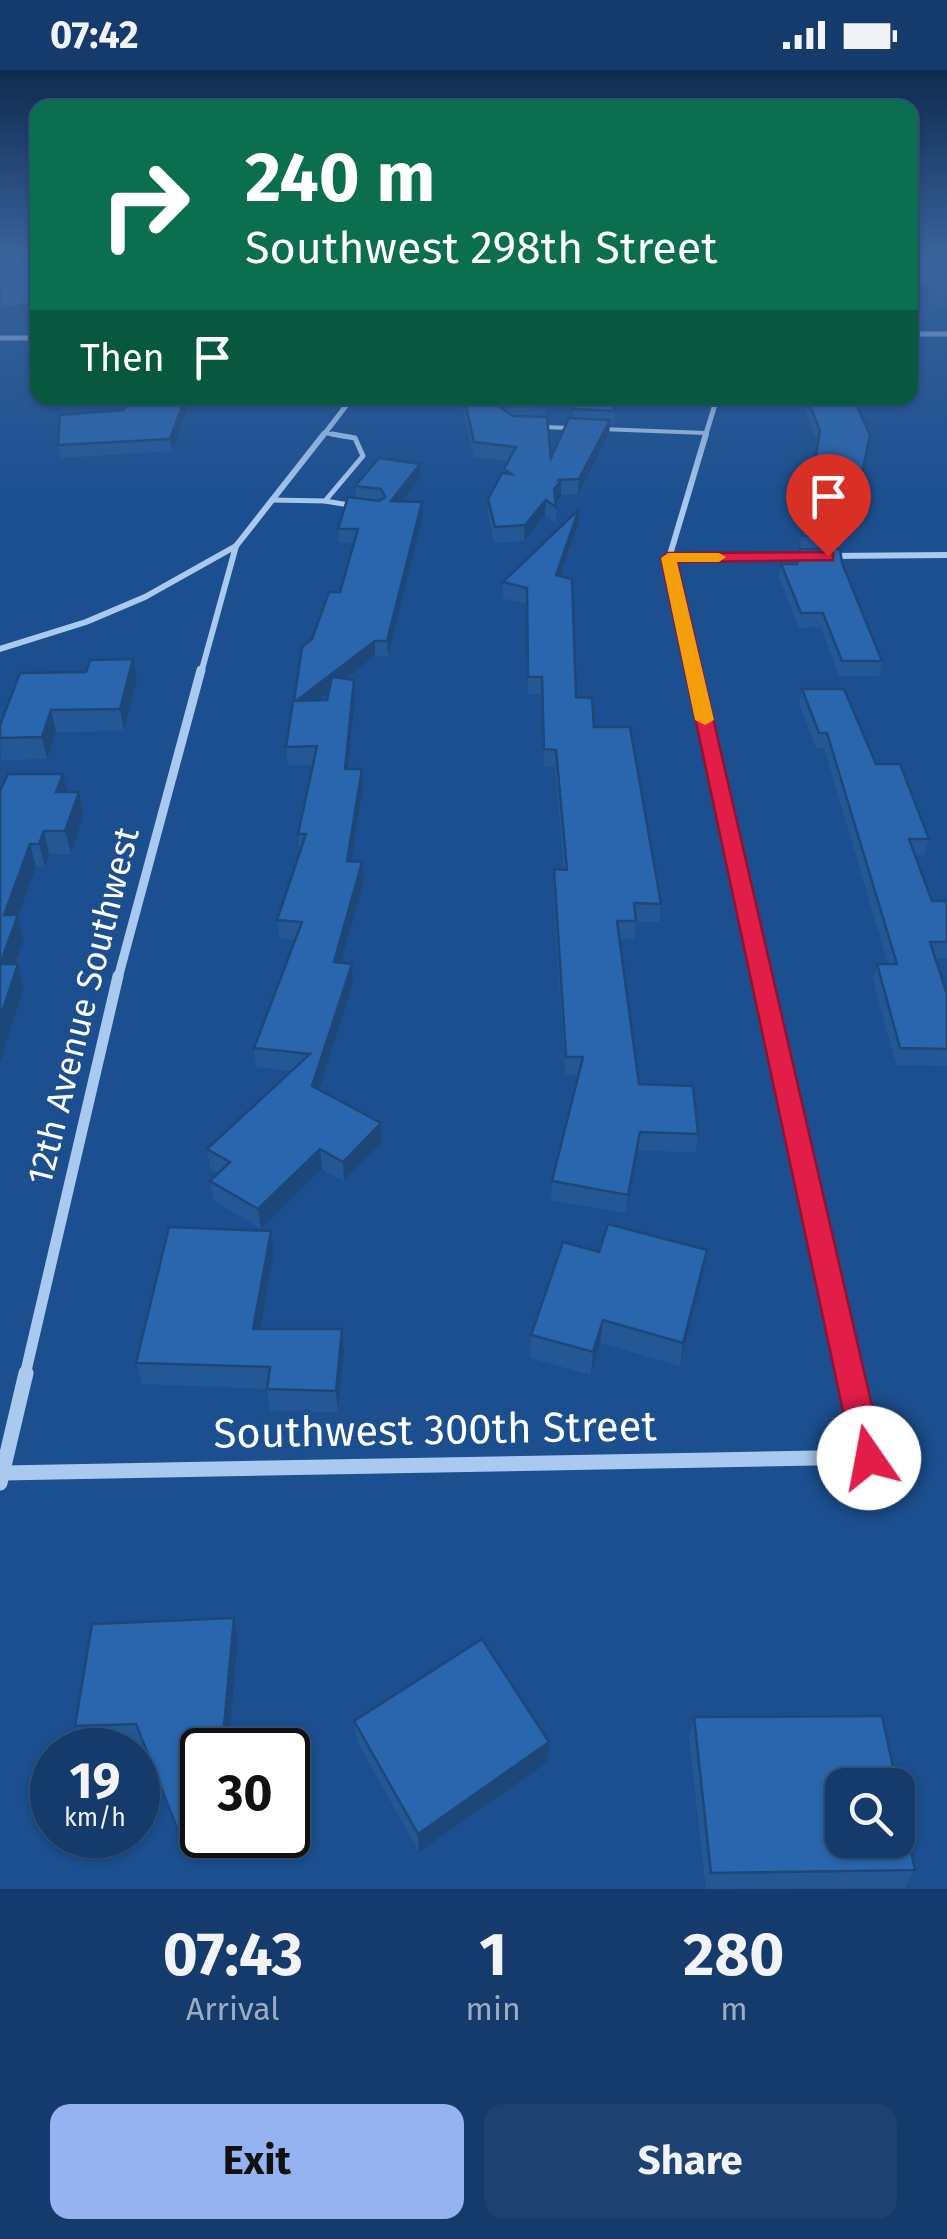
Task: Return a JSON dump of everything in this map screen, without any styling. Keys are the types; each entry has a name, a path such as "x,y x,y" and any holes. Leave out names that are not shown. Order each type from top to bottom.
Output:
{"street":[{"path":"0,650 100,616 236,546 346,405"},
{"path":"715,405 668,558 947,555"},
{"name":"12th Avenue Southwest","path":"1,1478 130,926 236,546"},
{"name":"Southwest 300th Street","path":"1,1478 869,1458 668,558"}],"lane":[{"path":"499,405 501,416 508,423"},
{"path":"531,426 581,428"},
{"path":"598,429 706,433"},
{"path":"325,432 355,438 364,456 325,502"},
{"path":"272,500 362,507"}],"building":[{"path":"126,405 182,405 170,439 58,445 60,415 123,410"},
{"path":"466,405 497,405 513,416 547,417 551,458 569,418 610,420 579,479 557,480 561,481 554,489 556,507 546,500 525,525 495,527 488,499 502,473 511,474 504,469 516,447 474,442"},
{"path":"575,405 613,405 615,411 573,409"},
{"path":"810,405 856,405 870,435 860,483 848,482 842,535 802,536 820,431"},
{"path":"379,458 420,464 391,501 422,502 387,641 375,641 294,701 302,647 312,639 329,592 340,592 358,529 338,529 348,497 379,501 385,497 381,489 355,486"},
{"path":"579,509 556,575 572,579 576,697 592,698 594,727 630,727 661,904 634,903 636,921 617,921 639,1084 693,1086 698,1134 640,1132 628,1195 552,1181 583,1057 566,1057 554,869 567,870 556,750 544,749 542,677 528,677 527,588 503,582"},
{"path":"800,549 840,549 842,563 882,661 842,661 823,613 801,613 781,564 797,564"},
{"path":"133,659 120,709 51,710 42,737 0,738 0,725 20,673 86,672 90,660"},
{"path":"332,677 354,680 345,769 362,769 347,861 362,862 334,962 352,964 312,1086 381,1123 343,1162 320,1149 258,1209 210,1181 230,1162 207,1149 310,1054 254,1048 302,922 277,920 306,834 298,834 317,746 286,747 293,701 327,700"},
{"path":"802,689 844,689 876,764 900,764 929,839 909,839 932,901 947,901 947,942 930,942 947,994 947,1049 900,1048 877,964 897,964 827,733 819,733"},
{"path":"8,774 63,774 56,792 79,792 65,831 44,831 39,844 30,844 4,915 18,915 0,964 0,791"},
{"path":"0,964 18,964 0,1018"},
{"path":"608,1224 707,1250 683,1343 603,1320 593,1352 531,1335 563,1242 599,1252"},
{"path":"169,1227 271,1231 253,1329 342,1329 336,1391 267,1389 270,1367 136,1363"},
{"path":"234,1618 225,1728 180,1728 179,1833 160,1785 160,1728 138,1728 136,1724 75,1726 92,1624"},
{"path":"482,1639 549,1742 418,1834 354,1721"},
{"path":"882,1716 893,1768 825,1768 825,1858 913,1858 915,1870 711,1873 694,1717"}],"slow traffic":[{"path":"705,720 668,558 719,557"}],"route":[{"path":"828,556 668,558 869,1458"}]}
